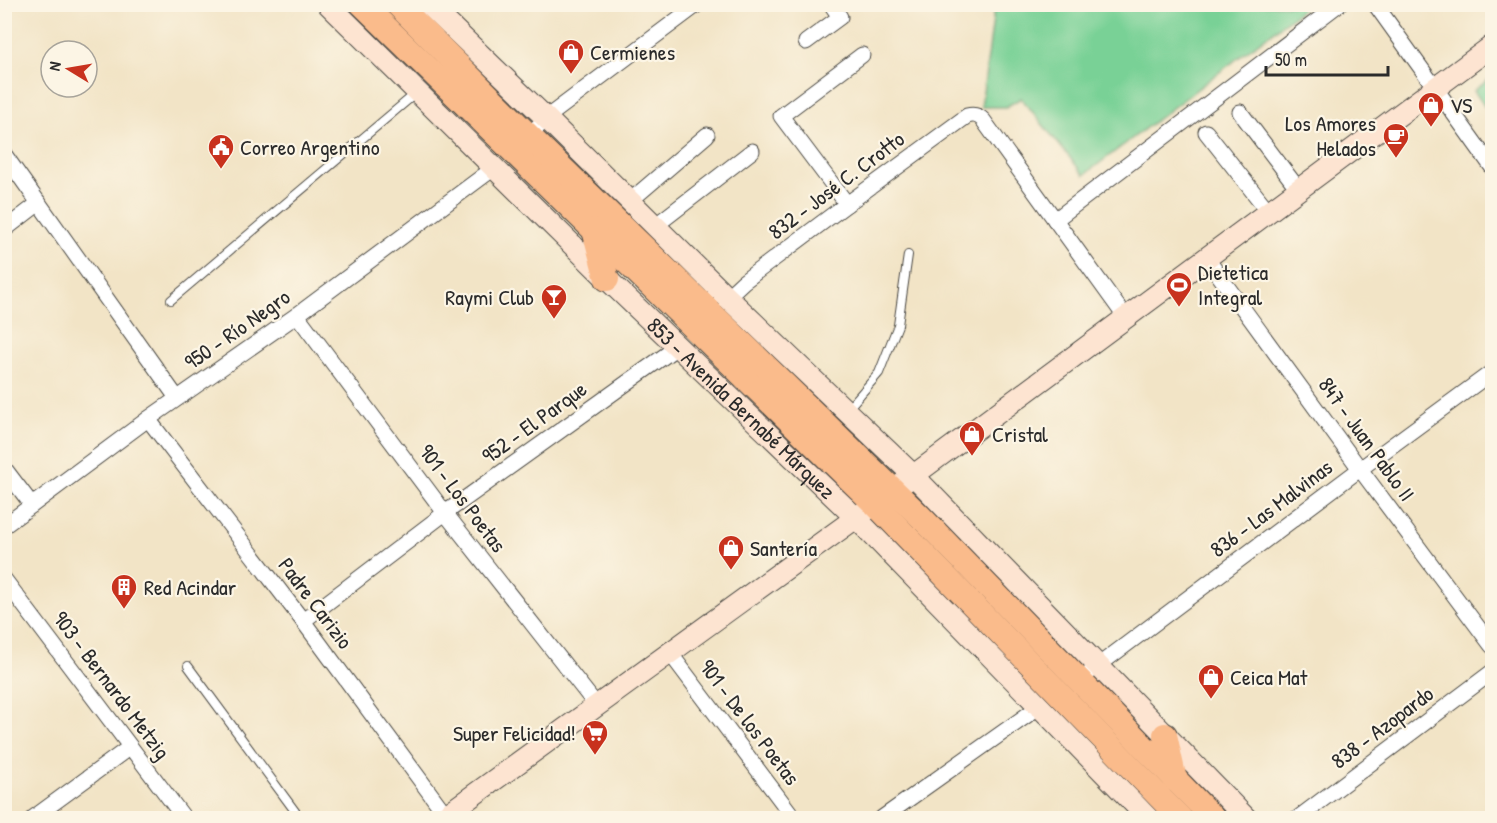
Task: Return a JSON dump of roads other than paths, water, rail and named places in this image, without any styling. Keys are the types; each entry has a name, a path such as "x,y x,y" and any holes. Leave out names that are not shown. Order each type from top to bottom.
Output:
{"main road":[{"name":"853 - Avenida Bernabé Márquez","path":"362,4 875,504 1078,680 1213,819"},
{"name":"853 - Avenida Bernabé Márquez","path":"397,4 529,136 875,504 1179,819"},
{"path":"594,230 607,279"},
{"path":"1165,735 1175,780"}],"street":[{"name":"853 - Avenida Bernabé Márquez","path":"328,4 677,347 875,504 1040,706 1148,819"},
{"path":"428,4 727,297 913,475 1246,819"},
{"path":"529,136 546,118 698,4"},
{"path":"806,42 840,17 831,4"},
{"path":"1126,318 1055,220 1340,4"},
{"path":"1375,4 1492,167"},
{"path":"444,817 875,504 1492,46"},
{"path":"847,204 781,116 862,55"},
{"path":"1240,112 1299,190"},
{"name":"832 - José C. Crotto","path":"727,297 743,282 847,204 967,116 974,114 983,120 1055,220"},
{"path":"1206,132 1269,212"},
{"path":"630,201 707,135"},
{"path":"655,226 752,151"},
{"path":"4,154 177,398"},
{"name":"950 - Río Negro","path":"4,526 177,398 297,315 494,168"},
{"path":"4,230 39,203"},
{"name":"847 - Juan Pablo II","path":"1207,259 1492,646"},
{"name":"901 - Los Poetas","path":"297,315 445,513 597,706"},
{"name":"952 - El Parque","path":"303,621 445,513 677,347"},
{"name":"836 - Las Malvinas","path":"1078,680 1492,372"},
{"name":"Padre Carizio","path":"148,419 303,621 444,817"},
{"path":"4,468 32,505"},
{"name":"903 - Bernardo Metzig","path":"4,579 184,819"},
{"name":"901 - De los Poetas","path":"670,653 794,819"},
{"name":"838 - Azopardo","path":"1298,819 1492,672"},
{"path":"882,819 1040,706"},
{"path":"33,819 130,747"}],"lane":[{"path":"171,300 417,92"},
{"path":"846,411 879,373 898,325 908,255"},
{"path":"188,666 300,819"}],"place":[{"name":"Cermienes","path":"571,75"},
{"name":"VS","path":"1431,128"},
{"name":"Los Amores Helados","path":"1396,159"},
{"name":"Correo Argentino","path":"221,170"},
{"name":"Dietetica Integral","path":"1179,308"},
{"name":"Raymi Club","path":"554,320"},
{"name":"Cristal","path":"972,457"},
{"name":"Santería","path":"731,571"},
{"name":"Red Acindar","path":"124,610"},
{"name":"Ceica Mat","path":"1211,700"},
{"name":"Super Felicidad!","path":"595,756"}]}
